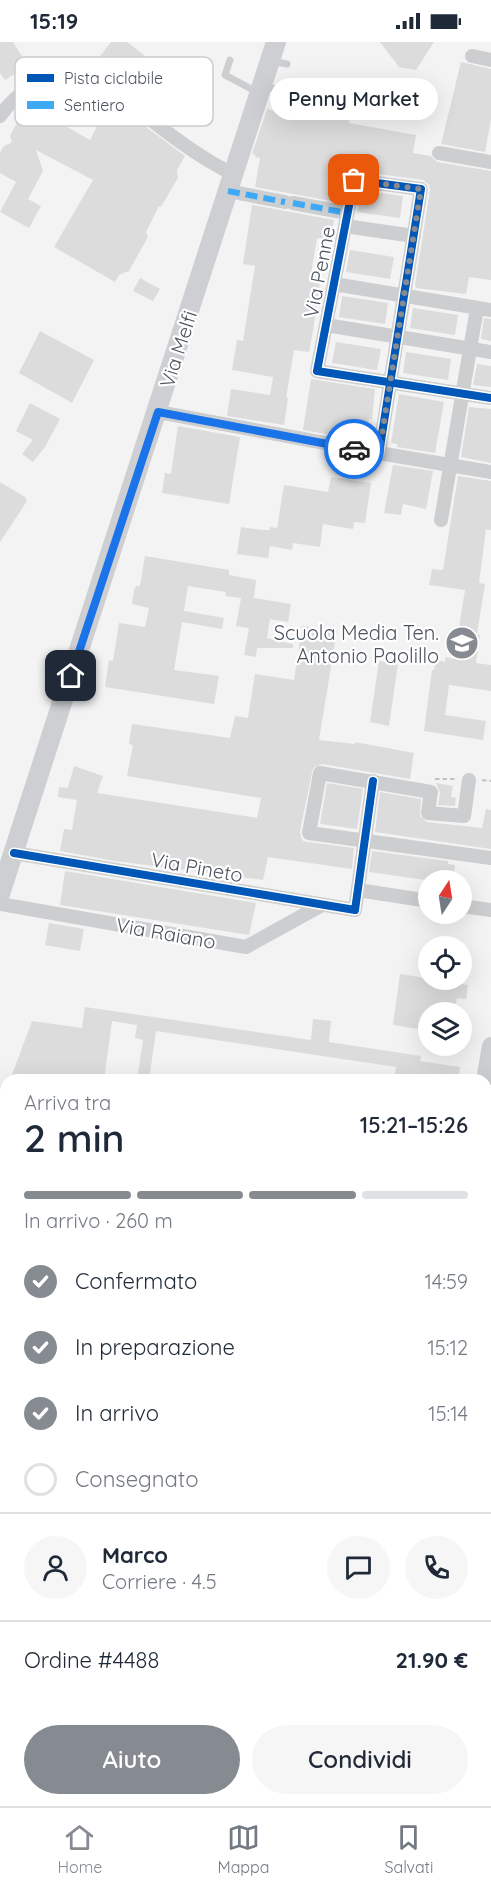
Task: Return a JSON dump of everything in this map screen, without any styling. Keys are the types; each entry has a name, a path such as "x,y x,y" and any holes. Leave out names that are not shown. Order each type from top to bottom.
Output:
{"main road":[{"name":"Via Melfi","path":"0,894 231,183 278,56"}],"street":[{"path":"472,56 491,60"},
{"path":"0,116 5,105"},
{"path":"161,126 209,162 231,183 346,219 414,236 379,453"},
{"path":"439,153 490,158"},
{"name":"Via Penne","path":"391,383 317,371 354,180 421,189 414,236"},
{"path":"334,284 484,309 470,348 441,520"},
{"path":"326,325 491,352"},
{"path":"391,383 491,398"},
{"path":"158,412 491,472"},
{"path":"469,780 464,816 428,813 431,792 320,773 309,833 491,858"},
{"path":"373,781 358,890 418,899"},
{"name":"Via Pineto","path":"14,853 355,910 358,890"},
{"name":"Via Raiano","path":"0,904 246,947 322,905"},
{"path":"472,907 491,910"},
{"path":"486,1074 491,1046"}],"lane":[{"path":"230,60 225,75 267,89"}],"building":[{"path":"0,42 13,42 22,57 15,57 15,74 5,80 0,73"},
{"path":"111,42 127,42 146,57 99,57"},
{"path":"380,42 434,42 416,70 399,67"},
{"path":"461,62 491,69 491,119 485,152 441,144"},
{"path":"288,101 305,104 305,101 352,109 349,123 416,135 413,153 431,156 437,162 491,171 491,280 469,277 466,294 416,288 430,190 429,185 423,180 355,171 347,174 336,172 331,201 255,187 260,158 252,154 267,109 285,114"},
{"path":"15,126 66,126 90,140 97,126 145,126 185,156 177,170 178,178 161,207 159,206 146,232 148,237 129,271 119,275 115,282 54,247 93,180 36,150 43,171 28,199 41,206 29,228 0,212 16,182 0,173 0,153 3,147 12,142 10,136"},
{"path":"361,190 403,196 400,218 357,212"},
{"path":"252,205 334,220 331,240 317,238 311,274 321,276 313,331 309,352 294,350 284,425 227,416 231,389 270,395 273,377 232,370 237,340 243,341 255,266 243,264"},
{"path":"350,250 394,257 390,279 346,272"},
{"path":"140,278 160,289 153,301 133,291"},
{"path":"342,296 388,303 385,324 339,317"},
{"path":"413,308 458,315 455,335 410,328"},
{"path":"484,318 491,319 491,341 481,339"},
{"path":"40,331 94,360 72,403 19,373"},
{"path":"336,342 381,349 377,370 332,363"},
{"path":"406,352 451,359 448,380 403,373"},
{"path":"477,364 491,366 491,387 473,385"},
{"path":"311,379 375,389 372,420 369,419 366,441 303,430"},
{"path":"399,394 444,402 435,453 397,447 397,444 391,443"},
{"path":"30,403 60,419 45,447 33,462 22,454 33,440 16,431"},
{"path":"469,407 491,409 491,463 461,457"},
{"path":"178,426 240,437 229,504 162,493 165,473 171,474"},
{"path":"393,465 433,471 426,509 403,504 401,515 384,513"},
{"name":"Scuola Media Ten. Antonio Paolillo","path":"458,476 491,481 491,530 486,529 479,583 485,584 477,634 480,635 476,663 491,665 491,691 449,685 445,715 486,721 483,740 424,731 432,670 434,670 436,660 445,662 446,657 454,659 465,590 429,585 432,569 443,570"},
{"path":"331,477 371,483 365,523 354,522 353,529 323,524 320,547 293,543 292,550 270,546 268,558 237,554 241,527 262,530 270,530 270,527 277,528 284,485 328,492"},
{"path":"0,482 25,497 27,501 0,542"},
{"path":"145,556 229,570 229,575 256,580 254,598 291,604 288,622 270,619 267,638 293,644 293,648 257,648 256,657 244,655 249,628 236,626 241,598 225,596 226,592 188,586 184,611 224,618 222,629 182,622 174,670 219,676 214,704 105,687 109,660 113,661 119,623 145,627 149,608 132,604 134,590 136,586 140,586"},
{"path":"302,626 337,630 319,740 355,744 355,742 414,753 410,779 322,764 313,768 300,831 301,837 303,841 354,848 352,869 268,857 263,880 115,861 60,851 64,829 72,830 77,800 58,797 59,787 68,788 74,766 103,776 97,793 257,818 261,798 127,776 133,745 129,744 132,724 230,738 235,716 248,718 255,674 294,680"},
{"path":"379,661 398,664 389,726 370,722"},
{"path":"327,783 363,789 357,829 320,824"},
{"path":"436,783 453,786 451,797 456,798 455,806 438,805 440,793"},
{"path":"380,792 421,799 420,816 427,822 482,828 486,809 491,810 491,849 375,832"},
{"path":"372,851 448,861 448,864 455,865 454,870 418,870 418,879 369,872"},
{"path":"65,871 256,903 249,935 60,905"},
{"path":"49,923 84,929 80,951 45,945"},
{"path":"400,974 418,977 418,990 467,990 466,999 457,998 456,1002 418,1002 418,1029 393,1025"},
{"path":"85,1007 311,1040 313,1019 331,1021 329,1042 421,1056 420,1061 460,1067 459,1074 395,1074 396,1067 156,1031 150,1074 138,1074 143,1040 135,1038 137,1025 112,1021 105,1074 12,1074 32,1021 82,1028"}],"marked path":[{"path":"228,191 285,202"},
{"path":"293,203 347,213"}],"cycle path":[{"path":"379,453 421,189 354,180 317,371 491,398"},
{"path":"14,853 355,910 373,781"}],"way so far":[{"path":"354,180 421,189 379,453 354,449"}],"place":[{"name":"Penny Market","path":"354,180"},
{"name":"Scuola Media Ten. Antonio Paolillo","path":"462,643"}],"route":[{"path":"71,676 158,412 354,449"}]}
